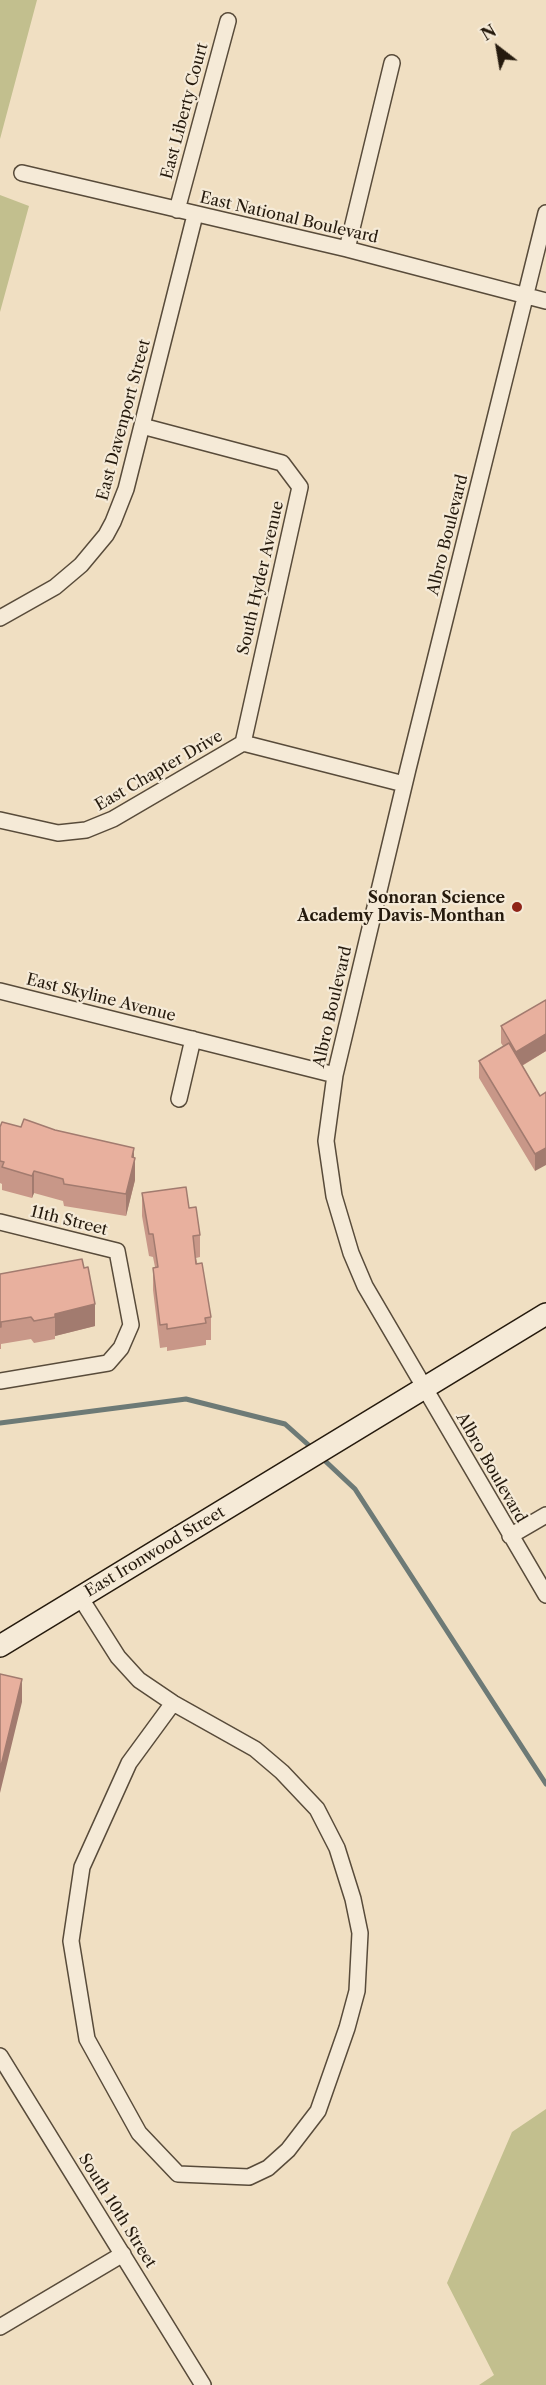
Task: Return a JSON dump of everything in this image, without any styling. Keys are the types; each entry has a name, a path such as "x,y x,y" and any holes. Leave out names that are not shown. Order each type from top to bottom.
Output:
{"street":[{"name":"East Liberty Court","path":"177,210 228,21"},
{"path":"347,249 392,63"},
{"name":"East National Boulevard","path":"22,172 195,215 347,249 546,301"},
{"name":"Albro Boulevard","path":"546,213 404,784 335,1075 326,1141 334,1196 351,1253 365,1286 546,1595"},
{"name":"East Davenport Street","path":"0,618 55,587 81,565 106,535 120,507 195,215"},
{"name":"South Hyder Avenue","path":"142,426 282,463 300,487 243,743"},
{"name":"East Chapter Drive","path":"0,820 58,833 86,830 113,819 243,743 404,784"},
{"name":"East Skyline Avenue","path":"0,991 335,1075"},
{"name":"East Skyline Avenue","path":"179,1099 194,1039"},
{"name":"11th Street","path":"0,1222 117,1251 131,1325 121,1348 108,1363 0,1381"},
{"path":"424,1389 546,1314"},
{"name":"East Ironwood Street","path":"0,1646 424,1389"},
{"path":"510,1536 546,1515"},
{"path":"80,1597 118,1657 139,1680 173,1703 200,1716 255,1749 282,1772 317,1809 337,1848 353,1899 360,1933 357,1991 347,2028 318,2111 288,2150 268,2168 249,2177 178,2174 140,2133 87,2039 71,1941 82,1867 129,1763 173,1703"},
{"name":"South 10th Street","path":"0,2056 203,2385"},
{"path":"0,2326 123,2254"}],"shaded area":[{"path":"0,0 37,0 0,139"},
{"path":"0,195 29,206 0,312"},
{"path":"546,2109 546,2385 479,2385 494,2375 447,2283 512,2132"}],"building":[{"path":"546,1000 546,1034 516,1052 501,1026"},
{"path":"509,1043 540,1096 546,1092 546,1148 535,1154 479,1061"},
{"path":"24,1119 55,1130 134,1148 132,1157 135,1158 126,1194 64,1184 63,1179 34,1171 32,1176 2,1167 4,1162 0,1161 0,1127 2,1122 21,1127"},
{"path":"186,1187 189,1208 196,1207 200,1235 193,1236 196,1264 202,1263 211,1317 205,1318 206,1323 167,1329 167,1324 160,1325 153,1268 158,1267 153,1234 149,1234 142,1193"},
{"path":"82,1259 84,1268 88,1267 95,1304 55,1314 55,1317 34,1321 31,1317 1,1322 0,1327 0,1274"},
{"path":"0,1674 22,1679 0,1770"}],"waterway":[{"path":"0,1423 186,1399 285,1424 313,1449"},
{"path":"322,1458 355,1489 546,1784"}],"place":[{"name":"Sonoran Science Academy Davis-Monthan","path":"517,907"}]}
